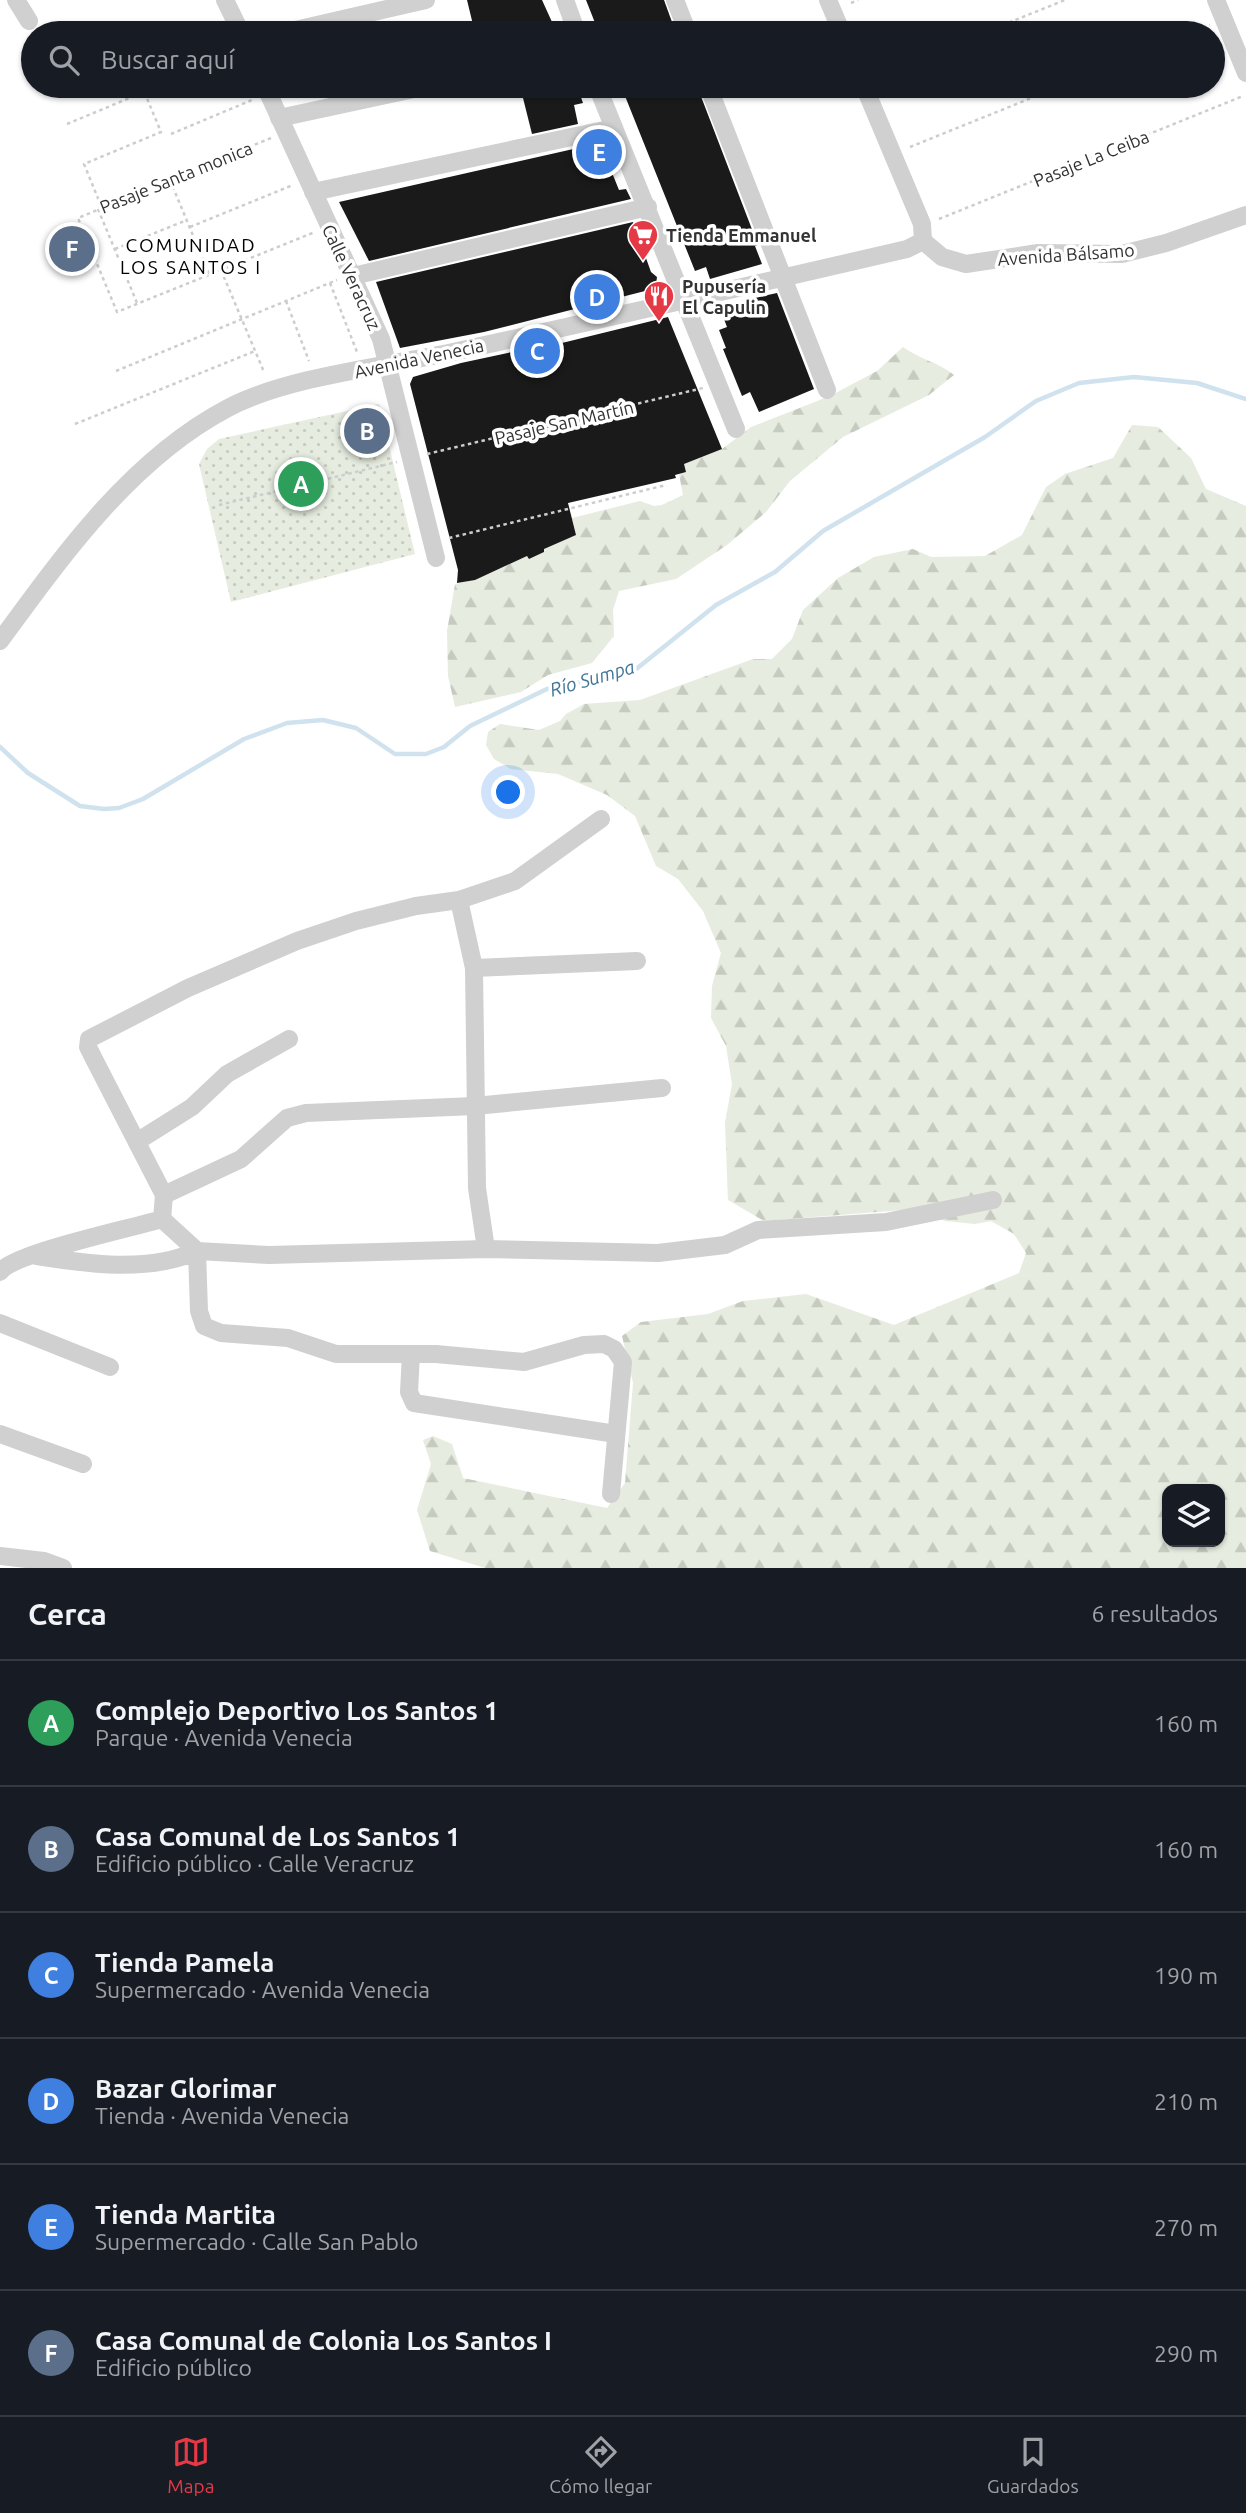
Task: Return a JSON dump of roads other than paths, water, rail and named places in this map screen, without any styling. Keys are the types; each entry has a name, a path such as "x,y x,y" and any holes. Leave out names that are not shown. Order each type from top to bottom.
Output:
{"street":[{"path":"16,0 29,21"},
{"path":"225,0 235,21"},
{"path":"334,21 426,0"},
{"path":"565,0 573,21"},
{"path":"675,0 683,21"},
{"path":"828,0 837,21"},
{"path":"1216,0 1225,21"},
{"path":"1225,22 1246,72"},
{"name":"Calle Veracruz","path":"264,98 279,118 382,339 434,550"},
{"path":"279,118 372,98"},
{"path":"602,98 736,429"},
{"path":"713,98 827,390"},
{"path":"869,98 922,224 923,241"},
{"path":"313,192 614,128"},
{"path":"353,276 648,207"},
{"name":"Avenida Bálsamo","path":"923,241 942,257 966,264 1038,253 1122,254 1166,243 1246,215"},
{"name":"Avenida Venecia","path":"0,641 106,506 190,432 229,407 271,392 363,369 388,366 683,301 907,249 923,241"},
{"path":"162,1219 164,1195 88,1047 89,1039 188,988 297,941 356,920 416,906 459,901 515,881 601,819"},
{"path":"459,901 474,968 477,1188 486,1249"},
{"path":"474,968 638,961"},
{"path":"138,1141 192,1107 227,1074 289,1039"},
{"path":"164,1195 241,1159 287,1118 316,1113 475,1106 662,1088"},
{"path":"30,1255 74,1262 127,1264 177,1261 197,1251 269,1255 486,1249 658,1253 725,1245 758,1230 886,1222 993,1200"},
{"path":"162,1219 197,1251 198,1311 204,1326 220,1333 288,1338 336,1353 411,1354 524,1362 584,1345 604,1344 614,1349 624,1362 611,1494"},
{"path":"0,1272 5,1264 30,1255 162,1219"},
{"path":"0,1323 110,1367"},
{"path":"411,1354 409,1392 414,1403 616,1434"},
{"path":"0,1434 83,1464"},
{"path":"0,1556 44,1561 63,1568"}],"waterway":[{"name":"Río Sumpa","path":"0,747 28,773 80,806 104,809 119,808 143,799 244,739 287,723 323,720 356,728 395,754 426,754 444,747 470,726 547,689 635,670 716,605 775,572 823,531 985,437 1036,401 1079,383 1134,377 1197,383 1246,399"}],"place":[{"name":"Tienda Martita","path":"599,152"},
{"name":"Casa Comunal de Colonia Los Santos I","path":"72,249"},
{"name":"Tienda Emmanuel","path":"643,262"},
{"name":"Bazar Glorimar","path":"597,297"},
{"name":"Pupusería El Capulin","path":"659,323"},
{"name":"Tienda Pamela","path":"537,351"},
{"name":"Casa Comunal de Los Santos 1","path":"367,431"},
{"name":"Complejo Deportivo Los Santos 1","path":"301,484"}],"district":[{"name":"COMUNIDAD LOS SANTOS I","path":"191,256"}]}
